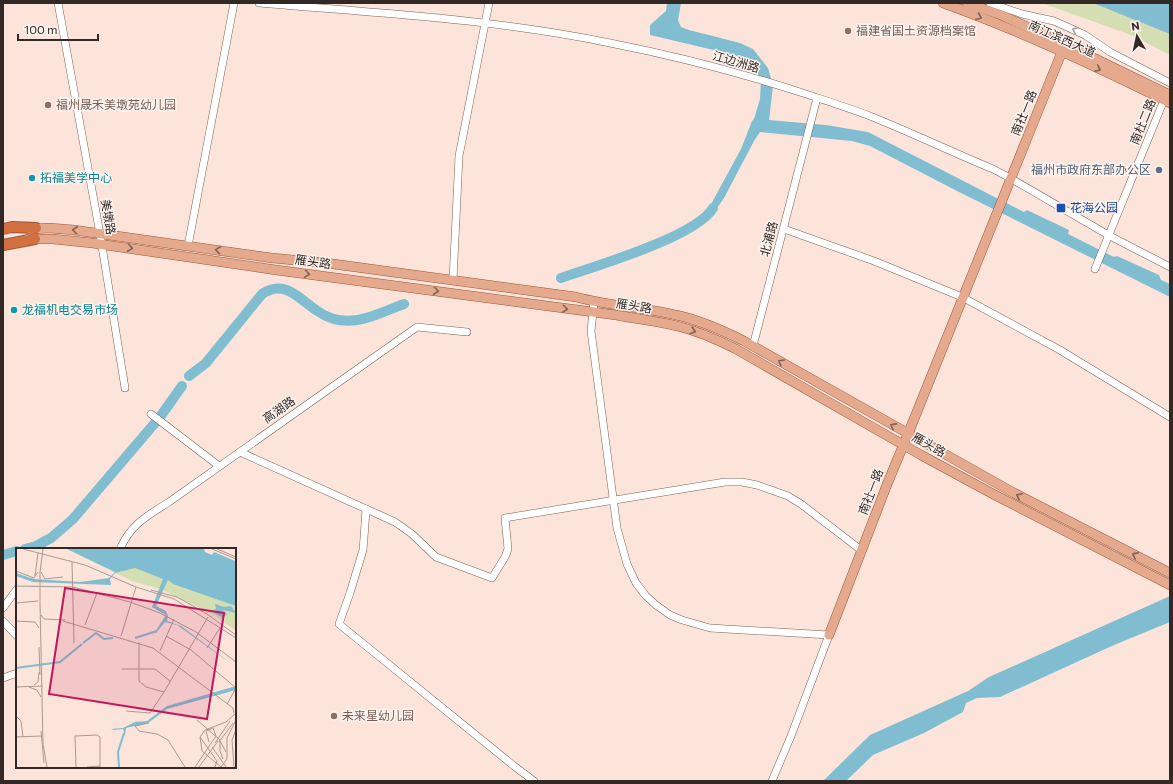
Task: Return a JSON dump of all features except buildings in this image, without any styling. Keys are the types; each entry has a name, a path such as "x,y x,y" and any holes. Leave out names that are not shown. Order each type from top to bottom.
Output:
{"highway":[{"path":"3,229 12,227 36,228"},
{"path":"3,245 35,239"}],"main road":[{"name":"南江滨西大道","path":"942,3 1063,48"},
{"name":"南江滨西大道","path":"967,3 1001,15 1063,48 1168,98"},
{"name":"南社一路","path":"829,635 861,550 1063,48"},
{"name":"雁头路","path":"3,233 36,228 60,229 576,297 594,302 658,311 686,317 723,330 1014,493 1170,572"},
{"name":"雁头路","path":"3,241 59,239 102,244 671,324 718,340 753,358 903,445 993,494 1170,584"}],"street":[{"name":"美墩路","path":"58,3 102,244 125,388"},
{"path":"188,246 234,3"},
{"name":"江边洲路","path":"259,3 433,17 572,36 634,48 714,67 781,86 882,121 993,169 1110,236 1170,267"},
{"path":"453,280 459,156 489,3"},
{"path":"990,3 1022,14 1054,21 1085,35 1110,52 1170,83"},
{"name":"北浦路","path":"753,346 817,98"},
{"name":"南杜二路","path":"1095,269 1168,98"},
{"path":"784,229 874,261 962,297 1060,350 1170,417"},
{"path":"594,302 590,331 613,500 621,544 627,564 632,576 646,596 666,612 682,620 710,628 829,635"},
{"name":"高湖路","path":"121,548 138,522 169,502 417,327 467,332"},
{"path":"151,414 219,466"},
{"path":"240,452 395,522 404,528 436,557 492,578 505,557 508,549 505,518 721,482 752,484 772,489 793,498 861,550"},
{"path":"366,509 365,532 362,550 350,593 339,624 534,781"},
{"path":"3,608 16,590"},
{"path":"3,621 16,635"},
{"name":"南社一路","path":"772,781 791,736 829,635"},
{"path":"3,678 16,673"}],"green space":[{"path":"1042,3 1170,3 1170,55 1131,35"}],"water":[{"path":"667,3 681,3 678,20 681,27 740,43 753,49 768,68 773,86 769,120 826,125 868,132 1024,212 1027,210 1069,230 1068,234 1114,257 1117,256 1159,275 1161,280 1170,284 1170,297 870,146 852,141 760,132 724,198 708,221 701,216 710,206 741,149 754,119 760,99 761,79 751,63 735,55 650,35 650,25 666,11"},
{"path":"1093,3 1170,3 1170,34"},
{"path":"1170,596 1170,622 1114,645 1000,697 977,698 966,703 963,712 924,733 873,755 846,781 823,781 870,735 968,691 989,677"}],"waterway":[{"path":"561,278 620,258 666,240 703,219 713,208"},
{"path":"189,376 206,363 262,294 270,290 278,288 284,289 297,296 321,314 330,318 347,321 364,319 404,304"},
{"path":"29,548 51,538 73,519 160,417 182,386"},
{"path":"3,555 16,551"}],"place":[{"name":"福建省国土资源档案馆","path":"848,31"},
{"name":"福州晟禾美墩苑幼儿园","path":"48,105"},
{"name":"福州市政府东部办公区","path":"1159,170"},
{"name":"拓福美学中心","path":"32,178"},
{"name":"花海公园","path":"1061,208"},
{"name":"龙福机电交易市场","path":"14,310"},
{"name":"未来星幼儿园","path":"334,716"}]}
